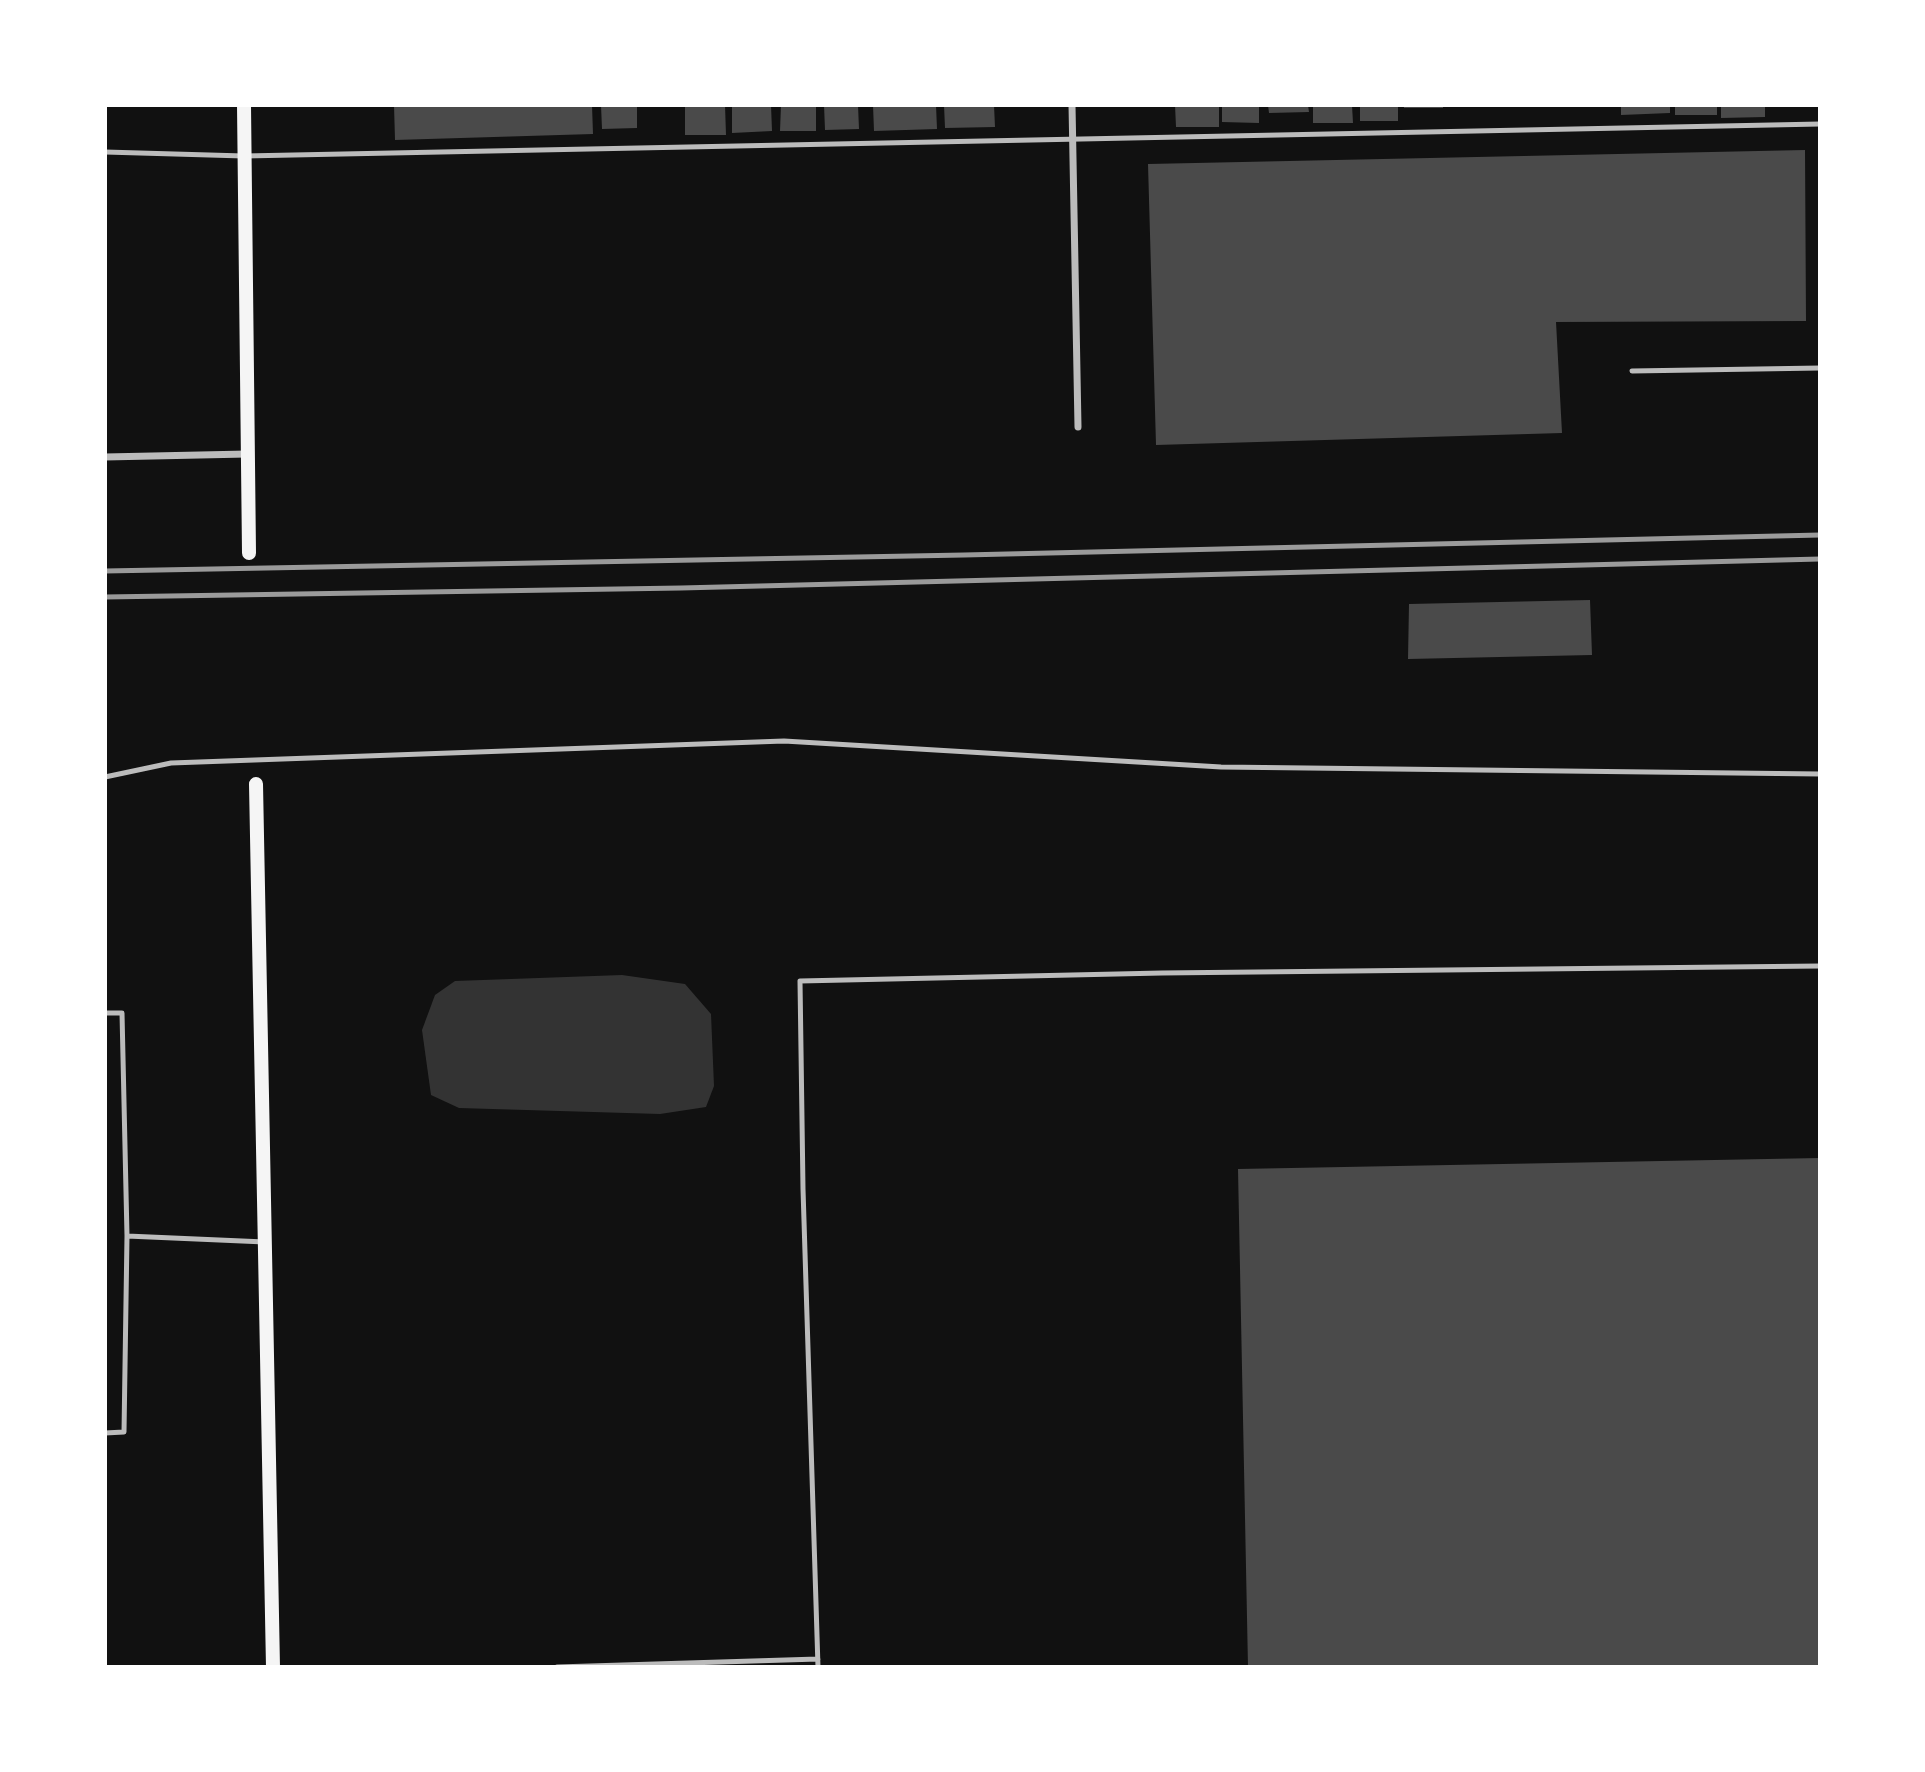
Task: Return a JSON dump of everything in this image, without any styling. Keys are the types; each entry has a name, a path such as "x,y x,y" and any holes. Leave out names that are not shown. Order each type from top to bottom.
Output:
{"main road":[{"path":"244,105 249,553"},
{"path":"256,784 272,1667"}],"street":[{"path":"1072,105 1078,427"},
{"path":"105,457 248,454"}],"lane":[{"path":"105,152 244,156 1820,124"},
{"path":"1632,371 1820,368"},
{"path":"105,777 171,763 784,741 1221,767 1820,774"},
{"path":"818,1667 803,1189 800,981 1161,973 1820,966"},
{"path":"105,1013 122,1013 127,1236 124,1432 105,1433"},
{"path":"127,1236 265,1242"},
{"path":"556,1667 818,1659"}],"shaded area":[{"path":"622,975 685,984 711,1014 714,1086 706,1107 660,1114 459,1108 431,1095 422,1030 435,995 455,981"}],"building":[{"path":"394,105 592,105 593,134 395,140"},
{"path":"601,105 637,105 637,128 602,129"},
{"path":"685,105 725,105 726,135 685,135"},
{"path":"732,105 771,105 772,131 732,133"},
{"path":"781,105 816,105 816,131 780,131"},
{"path":"824,105 858,105 859,129 825,130"},
{"path":"873,105 936,105 937,129 874,131"},
{"path":"944,105 994,105 995,127 945,128"},
{"path":"1175,105 1219,105 1219,127 1176,127"},
{"path":"1222,105 1259,105 1259,123 1222,122"},
{"path":"1268,105 1308,105 1309,112 1269,113"},
{"path":"1313,105 1352,105 1353,123 1313,123"},
{"path":"1360,105 1398,105 1398,121 1360,121"},
{"path":"1404,105 1443,105 1443,108 1404,108"},
{"path":"1621,105 1670,105 1670,113 1621,115"},
{"path":"1675,105 1717,105 1717,115 1675,115"},
{"path":"1721,105 1765,105 1765,117 1721,118"},
{"path":"1805,150 1806,321 1556,322 1562,433 1156,445 1148,164"},
{"path":"1590,600 1592,655 1408,659 1409,604"},
{"path":"1820,1158 1820,1667 1248,1667 1238,1169"}],"railway":[{"path":"105,571 1820,535"},
{"path":"105,597 681,588 1820,559"}]}
